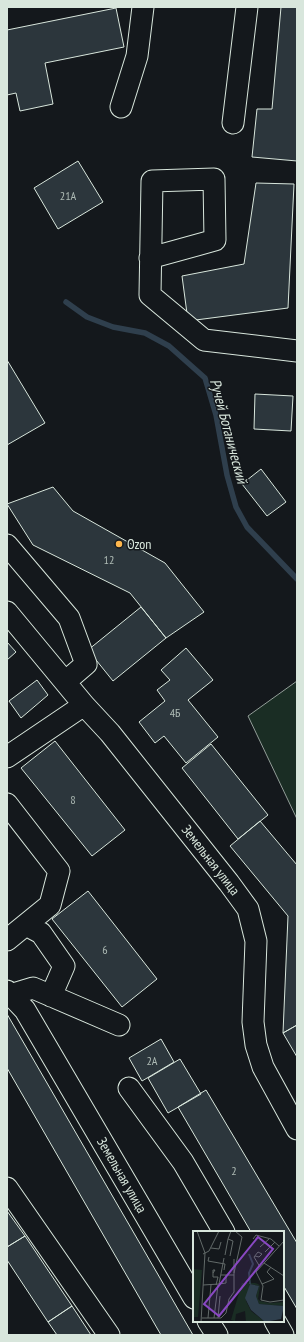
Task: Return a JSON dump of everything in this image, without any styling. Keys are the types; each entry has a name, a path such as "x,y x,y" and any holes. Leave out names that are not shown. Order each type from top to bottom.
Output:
{"street":[{"path":"122,107 137,56 143,7"},
{"path":"233,123 248,7"},
{"path":"150,258 215,240 214,179 152,181 150,258 150,295 204,340 297,351"},
{"path":"7,545 69,618 86,664 65,682"},
{"name":"Земельная улица","path":"7,612 84,705 115,739 248,909 256,940 253,1022 256,1045 263,1067 297,1129"},
{"path":"7,757 84,705"},
{"path":"7,804 59,871 50,905 7,940"},
{"path":"26,924 40,933 64,966 52,996"},
{"path":"8,993 33,988 118,1025"},
{"name":"Земельная улица","path":"8,993 25,1010 193,1296"},
{"path":"130,1088 183,1162 223,1231"},
{"path":"7,1188 109,1335"},
{"path":"209,1322 217,1335"},
{"path":"276,1322 283,1335"}],"green space":[{"path":"297,681 297,819 248,716"}],"building":[{"path":"281,7 297,7 297,161 252,157 257,109 272,109"},
{"path":"116,8 124,47 45,63 53,104 20,111 16,93 7,95 7,30"},
{"path":"78,161 103,202 58,229 34,188"},
{"path":"256,183 294,184 288,308 188,321 182,276 244,264"},
{"path":"7,360 45,423 7,445"},
{"path":"255,394 293,396 291,431 254,429"},
{"path":"261,469 286,502 267,516 242,484"},
{"path":"53,487 73,511 165,563 204,612 166,638 130,593 33,545 7,504"},
{"path":"141,607 166,638 113,681 88,650"},
{"path":"7,642 16,652 7,660"},
{"path":"186,648 213,680 188,700 218,737 186,763 164,736 155,743 139,722 165,701 157,690 170,680 161,670"},
{"path":"37,680 48,695 21,718 9,701"},
{"path":"55,741 125,830 92,856 21,768"},
{"path":"211,744 268,815 238,839 182,768"},
{"path":"260,821 297,865 297,1025 283,1033 288,916 230,846"},
{"path":"88,891 157,979 122,1007 52,919"},
{"path":"7,1014 193,1335 161,1335 7,1068"},
{"path":"297,1025 297,1057 283,1033"},
{"path":"161,1039 174,1062 142,1081 129,1058"},
{"path":"180,1059 201,1094 168,1113 148,1078"},
{"path":"206,1090 297,1243 297,1309 284,1287 284,1231 250,1231 178,1107"},
{"path":"7,1211 25,1236 7,1247"},
{"path":"25,1236 72,1306 48,1322 7,1260 7,1247"},
{"path":"72,1306 91,1335 57,1335 48,1322"}],"waterway":[{"name":"Ручей Ботанический","path":"66,302 87,317 113,327 145,333 169,346 205,378 216,415 227,475 236,507 247,527 297,579"}],"place":[{"name":"Ozon","path":"119,544"}]}
